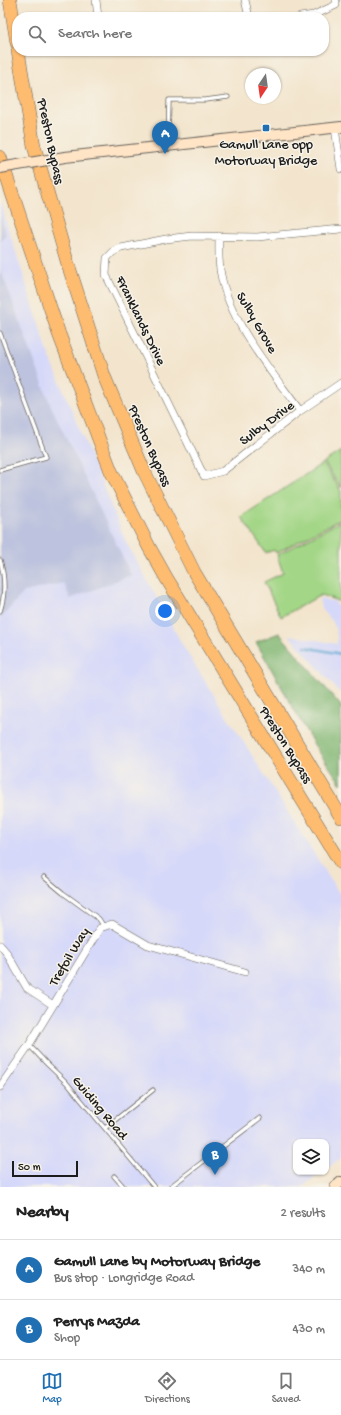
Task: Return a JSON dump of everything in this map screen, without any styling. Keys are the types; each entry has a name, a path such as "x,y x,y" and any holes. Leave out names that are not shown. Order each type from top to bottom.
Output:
{"highway":[{"path":"10,0 12,12"},
{"name":"Preston Bypass","path":"19,56 34,146 67,261 104,376 144,471 194,572 341,816"},
{"name":"Preston Bypass","path":"0,156 59,334 111,471 149,547 167,579 341,863"}],"main road":[{"path":"0,168 65,157 338,127"},
{"path":"335,1187 341,1182"}],"street":[{"path":"96,0 97,12"},
{"path":"245,0 248,12"},
{"path":"321,12 338,4"},
{"path":"338,127 341,169"},
{"name":"Franklands Drive","path":"204,476 106,275 107,258 113,252 121,248 166,239 192,236 257,237 341,229"},
{"name":"Sulby Grove","path":"219,236 221,275 226,294 248,337 300,411"},
{"name":"Sulby Drive","path":"204,476 223,471 300,411 341,383"},
{"name":"Trefoil Way","path":"0,1086 29,1045 100,928 112,924 148,945 245,972"},
{"path":"0,945 6,952 27,988 53,1005"}],"lane":[{"path":"168,146 169,100 205,100 228,97"},
{"path":"0,334 46,457 0,470"},
{"path":"0,560 5,577 4,597 0,611"},
{"path":"44,877 99,919 104,927"},
{"name":"Guiding Road","path":"29,1045 66,1082 154,1187"},
{"path":"105,1128 153,1090"},
{"path":"170,1187 260,1118"},
{"path":"114,1176 124,1187"}],"shaded area":[{"path":"0,203 49,355 126,542 186,651 341,896 341,1158 329,1167 329,1139 293,1139 293,1175 318,1175 302,1187 0,1187"},
{"path":"0,216 6,234 0,241"},
{"path":"0,268 51,406 131,575 70,599 64,583 24,592 0,619"},
{"path":"319,598 336,602 336,605 341,605 341,694 289,635 337,644 337,636 333,622 321,608"}],"green space":[{"path":"341,451 341,488 324,462"},
{"path":"323,463 341,491 341,519 276,553 274,550 266,553 241,517"},
{"path":"341,521 341,602 321,595 281,617 264,582 283,573 277,555"},
{"path":"279,633 341,706 341,784 313,743 256,642"}],"waterway":[{"path":"305,647 341,654"}],"place":[{"name":"Gamull Lane opp Motorway Bridge","path":"266,128"},
{"name":"Gamull Lane by Motorway Bridge","path":"165,154"},
{"name":"Perrys Mazda","path":"215,1175"}]}
